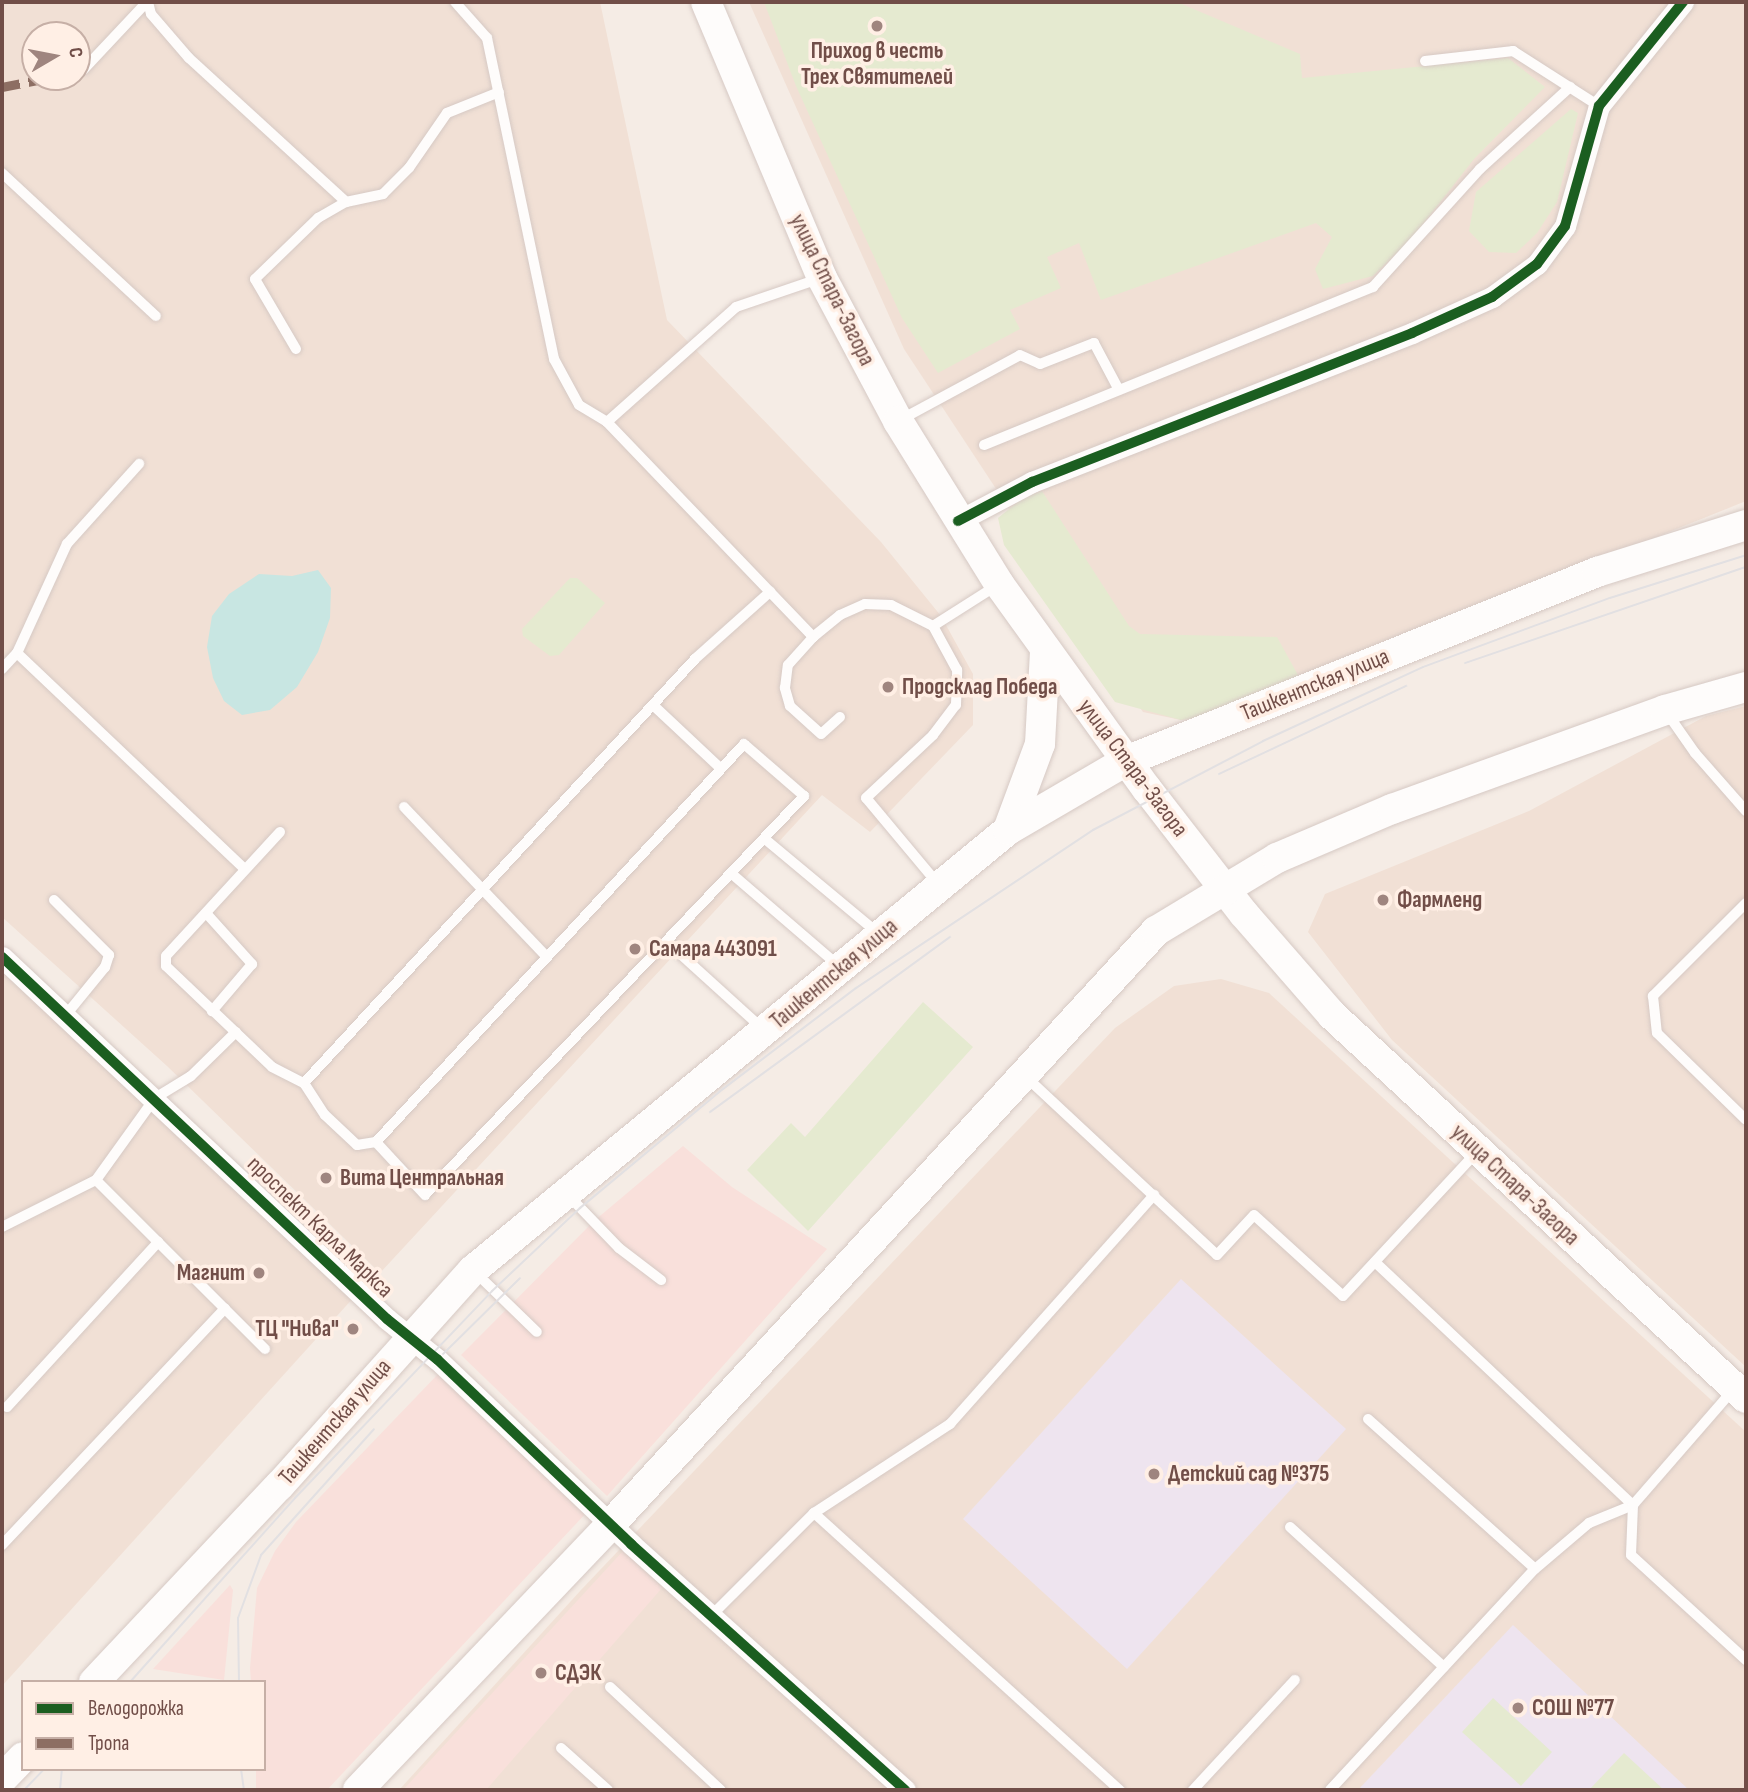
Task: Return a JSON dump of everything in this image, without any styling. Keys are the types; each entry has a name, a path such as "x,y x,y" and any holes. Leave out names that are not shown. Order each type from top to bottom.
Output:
{"main road":[{"name":"улица Стара-Загора","path":"706,2 822,278 898,421 999,584 1045,652 1126,761 1227,890 1332,1014 1477,1152 1741,1393"},
{"name":"Ташкентская улица","path":"96,1680 279,1486 409,1338 473,1270 565,1192 766,1032 938,884 1009,830 1126,761 1597,572 1746,525"},
{"path":"1009,830 1040,744 1045,652"},
{"path":"358,1790 612,1523 1156,931 1276,858 1392,809 1665,710 1746,687"},
{"path":"2,1779 21,1759"}],"street":[{"path":"958,521 1032,482 1412,333 1492,296 1537,264 1565,226 1599,106 1684,2"},
{"name":"проспект Карла Маркса","path":"2,957 409,1338 905,1790"}],"lane":[{"path":"91,62 147,2 151,14 189,58 346,202"},
{"path":"455,2 487,38 554,359 579,405 607,422 813,638"},
{"path":"1425,61 1513,51 1599,106"},
{"path":"984,445 1373,287 1480,169 1570,87"},
{"path":"296,349 255,279 318,218 346,202 383,194 409,168 447,113 499,92"},
{"path":"2,173 156,316"},
{"path":"607,422 736,307 822,278"},
{"path":"898,421 1020,355 1040,364 1094,343 1119,390"},
{"path":"2,669 18,653 67,544 139,464"},
{"path":"933,626 999,584"},
{"path":"303,1083 486,889 695,659 770,592"},
{"path":"839,717 821,734 790,706 785,688 788,665 813,638 840,615 865,604 891,605 933,626 957,670 956,705 933,735 866,797 938,884"},
{"path":"18,653 246,869"},
{"path":"653,705 720,768"},
{"path":"1665,710 1695,753 1746,811"},
{"path":"280,832 166,956 166,966 272,1067 303,1083 325,1115 356,1145 376,1142 744,744 804,796 425,1195 376,1142"},
{"path":"404,807 486,889 547,957"},
{"path":"765,839 880,935"},
{"path":"732,874 841,968"},
{"path":"54,900 109,955 105,967 65,1016"},
{"path":"1745,908 1653,996 1657,1034 1746,1120"},
{"path":"206,913 251,964 212,1011"},
{"path":"667,942 766,1032"},
{"path":"2,1227 96,1180 155,1098 191,1076 236,1032"},
{"path":"1023,1074 1217,1255 1254,1215 1343,1296 1477,1152"},
{"path":"96,1180 265,1349"},
{"path":"565,1192 619,1248 661,1280"},
{"path":"712,1615 814,1513 950,1424 1154,1195"},
{"path":"7,1407 158,1242"},
{"path":"1375,1262 1633,1505"},
{"path":"473,1270 537,1332"},
{"path":"2,1545 225,1308"},
{"path":"1330,1790 1535,1569 1588,1523 1633,1505 1741,1393"},
{"path":"1368,1419 1535,1569"},
{"path":"1633,1505 1630,1555 1746,1660"},
{"path":"814,1513 1120,1790"},
{"path":"1290,1527 1444,1667"},
{"path":"1193,1790 1295,1680"},
{"path":"610,1687 721,1790"},
{"path":"561,1748 608,1790"}],"shaded area":[{"path":"2,2 600,2 667,320 881,542 941,616 973,674 973,725 870,832 822,795 380,1273 167,1066 2,917"},
{"path":"749,2 1746,2 1746,501 1214,715 1181,720 1143,712 904,349"},
{"path":"1746,706 1746,1367 1392,1040 1308,932 1325,894 1529,811 1706,716"},
{"path":"2,971 355,1296 2,1686"},
{"path":"1221,979 1269,993 1746,1432 1746,1790 399,1790 581,1590 1115,1028 1174,986"},
{"path":"683,1146 732,1187 827,1249 607,1496 461,1355 594,1221"},
{"name":"Детский сад №375","path":"1181,1279 1346,1429 1127,1669 963,1519"},
{"path":"441,1371 588,1511 327,1790 256,1790 256,1771 266,1771 266,1680 251,1680 250,1668 257,1588 275,1551 296,1522"},
{"path":"623,1551 662,1588 486,1790 403,1790"},
{"path":"230,1585 233,1590 224,1680 153,1669"},
{"name":"СОШ №77","path":"1513,1625 1689,1790 1358,1790"}],"green space":[{"path":"764,2 1177,2 1300,54 1302,78 1508,58 1545,87 1474,159 1412,238 1373,276 1323,289 1315,269 1332,237 1316,223 1101,300 1079,243 1047,257 1061,288 1010,310 1020,329 938,373 902,318 796,86"},
{"path":"1571,109 1578,113 1557,202 1537,233 1516,253 1489,252 1469,231 1476,192"},
{"path":"1042,491 1129,626 1140,634 1277,637 1299,677 1214,715 1181,720 1115,702 1004,545 998,518 1024,497"},
{"path":"570,578 577,578 605,603 559,655 550,656 523,636 522,629"},
{"path":"923,1002 973,1047 808,1231 747,1170 791,1123 805,1137"},
{"path":"1493,1698 1552,1752 1521,1786 1462,1732"},
{"path":"1624,1753 1664,1790 1589,1790"}],"water":[{"path":"318,570 331,588 330,618 318,652 297,687 270,710 242,715 224,701 213,678 207,647 212,616 229,594 259,574 292,576"}],"tram line":[{"path":"132,1680 295,1498 492,1291 580,1208 719,1092 856,988 1093,830 1263,741 1423,667 1610,598 1746,555"},
{"path":"1465,663 1746,567"},
{"path":"1219,774 1406,686"},
{"path":"710,1112 950,937"},
{"path":"443,1354 520,1278"},
{"path":"239,1680 238,1618 261,1555 374,1429"},
{"path":"24,1790 42,1771"},
{"path":"60,1790 62,1771"},
{"path":"241,1771 244,1790"}],"marked path":[{"path":"2,87 21,83"}],"cycle path":[{"path":"958,521 1032,482 1412,333 1492,297 1537,264 1565,226 1599,106 1683,2"},
{"path":"2,957 387,1319 438,1360 631,1544 905,1790"}],"place":[{"name":"Приход в честь Трех Святителей","path":"877,26"},
{"name":"Продсклад Победа","path":"888,687"},
{"name":"Фармленд","path":"1383,900"},
{"name":"Самара 443091","path":"635,949"},
{"name":"Вита Центральная","path":"326,1178"},
{"name":"Магнит","path":"259,1273"},
{"name":"ТЦ \"Нива\"","path":"353,1329"},
{"name":"Детский сад №375","path":"1154,1474"},
{"name":"СДЭК","path":"541,1673"},
{"name":"СОШ №77","path":"1518,1708"}]}
